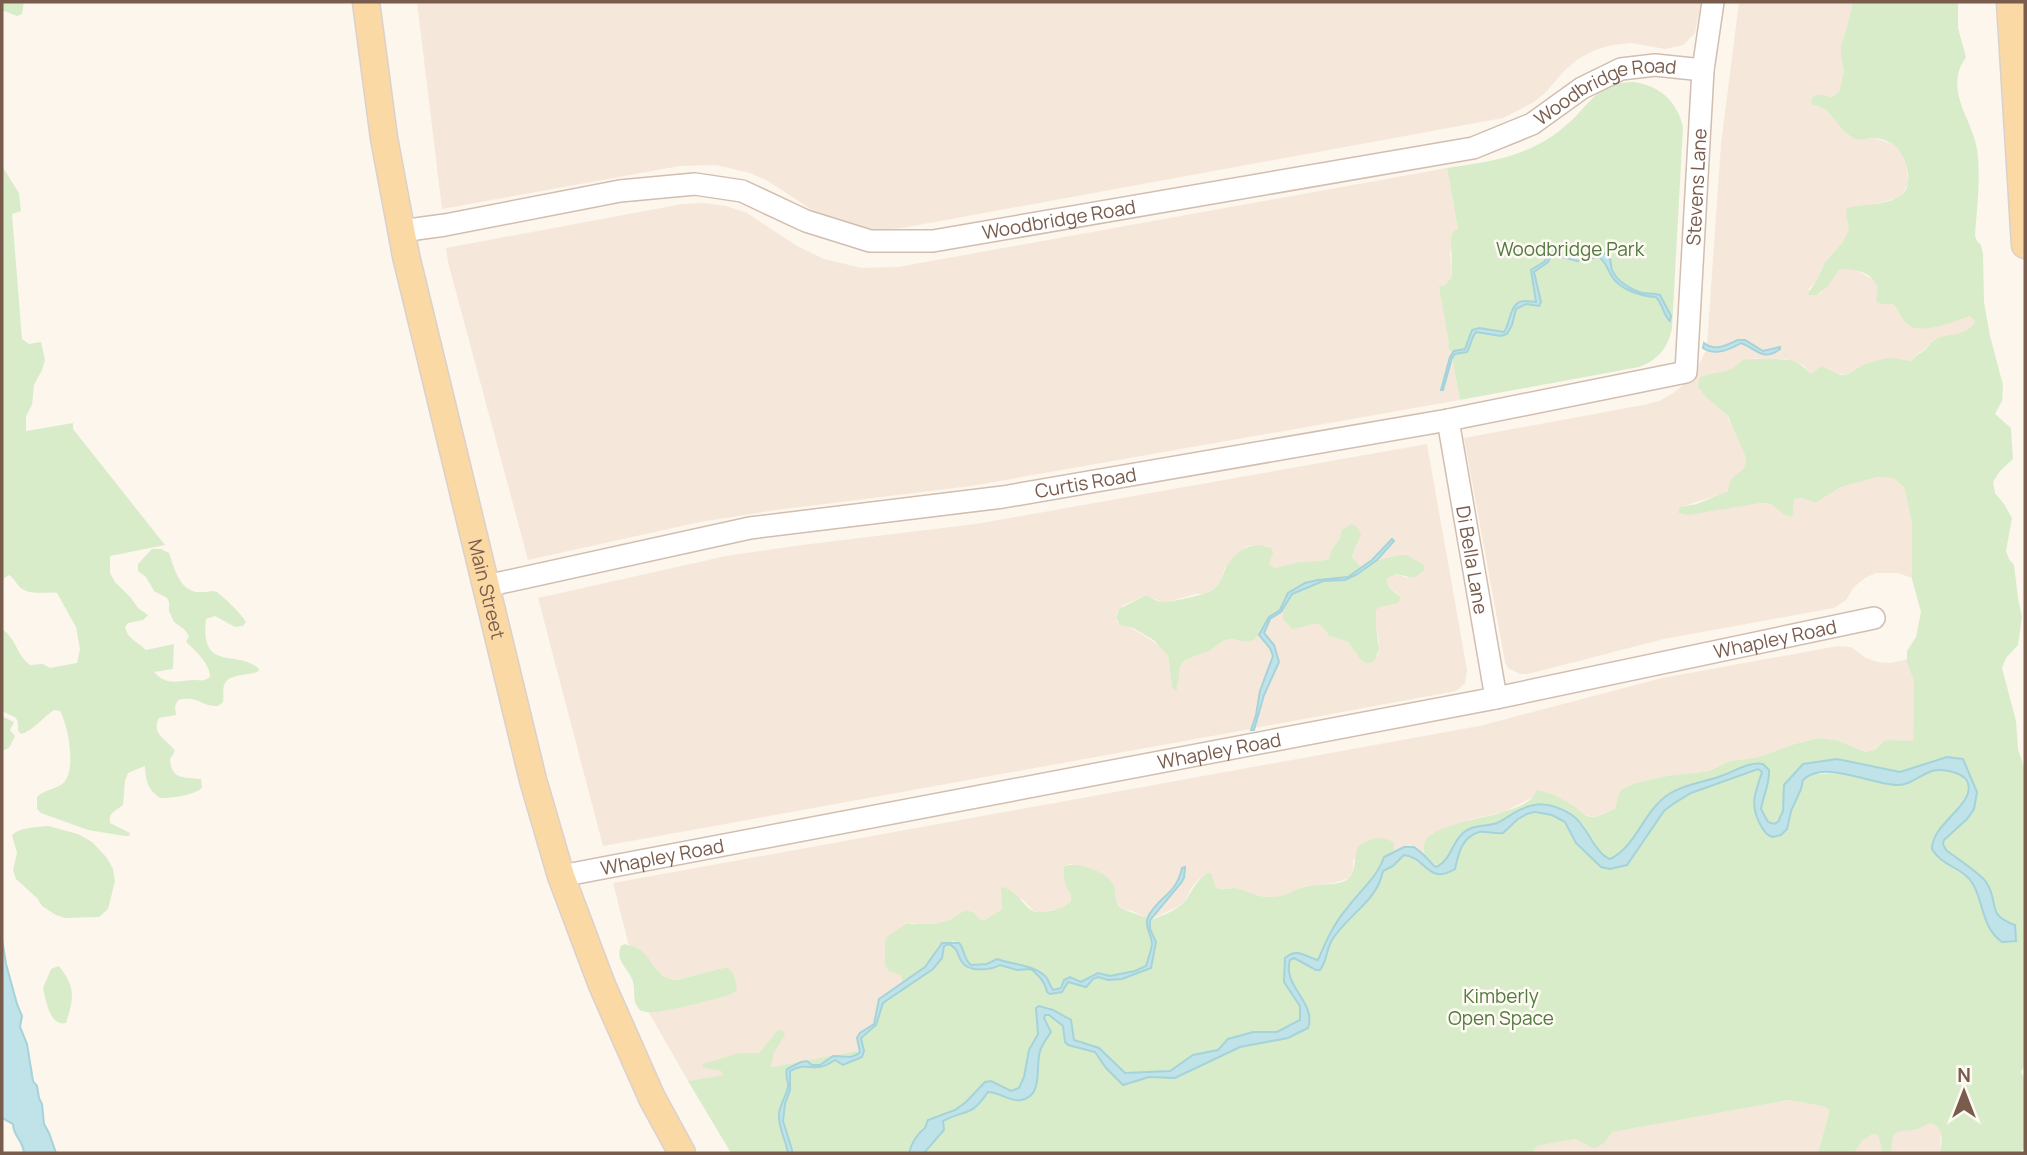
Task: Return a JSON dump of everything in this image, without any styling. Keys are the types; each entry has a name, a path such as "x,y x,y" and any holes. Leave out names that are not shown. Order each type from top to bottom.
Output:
{"main road":[{"name":"Main Street","path":"366,2 382,127 401,231 533,780 561,876 587,948 652,1098 682,1153"},
{"path":"2010,2 2025,245"}],"street":[{"name":"Stevens Lane","path":"1686,372 1703,70 1713,2"},
{"name":"Woodbridge Road","path":"401,231 620,191 695,184 742,191 806,221 870,241 933,241 1473,148 1532,124 1582,88 1621,69 1655,65 1703,70"},
{"name":"Curtis Road","path":"486,586 750,528 1003,497 1448,420 1686,372"},
{"name":"Di Bella Lane","path":"1448,420 1496,698"},
{"name":"Whapley Road","path":"561,876 1496,698 1874,618"}],"shaded area":[{"path":"417,2 1701,2 1695,33 1683,45 1665,49 1632,43 1595,50 1565,70 1534,102 1503,118 902,228 874,230 855,228 818,214 768,181 750,173 716,165 680,166 442,209"},
{"path":"1739,2 1853,2 1841,44 1844,71 1839,92 1815,106 1826,110 1849,136 1859,140 1874,138 1893,144 1900,150 1906,165 1909,183 1899,198 1851,207 1846,213 1850,230 1825,262 1817,280 1809,289 1809,295 1821,293 1839,270 1854,269 1874,280 1878,287 1880,304 1893,304 1905,321 1947,324 1970,316 1975,322 1961,334 1935,339 1912,361 1893,358 1862,365 1849,374 1836,374 1821,366 1811,375 1803,365 1785,359 1768,361 1756,358 1739,362 1733,369 1720,373 1725,412 1746,458 1746,464 1744,470 1730,481 1730,488 1725,493 1681,507 1760,503 1771,504 1782,513 1794,509 1794,499 1803,498 1815,503 1841,487 1877,477 1893,478 1904,487 1912,523 1912,578 1898,573 1876,573 1854,587 1846,600 1834,608 1664,639 1520,674 1508,668 1505,662 1464,438 1659,401 1687,382 1706,350 1715,352 1741,343 1763,355 1780,347 1763,351 1745,340 1738,340 1720,348 1707,345 1721,144"},
{"path":"1447,168 1458,229 1450,252 1452,277 1444,286 1440,286 1450,343 1448,348 1452,354 1443,390 1452,358 1460,400 971,486 700,522 528,560 446,248 682,204 704,203 747,213 797,246 824,259 862,268 898,267"},
{"path":"1427,444 1467,670 1465,683 1456,691 1255,728 1264,695 1279,662 1274,645 1264,633 1270,618 1283,610 1283,619 1297,629 1314,623 1321,624 1329,636 1348,642 1360,659 1371,663 1378,655 1376,610 1398,603 1398,594 1388,586 1387,579 1396,574 1408,578 1399,555 1377,560 1394,541 1392,539 1372,560 1361,567 1352,558 1358,542 1339,540 1331,550 1329,559 1274,568 1269,563 1268,546 1253,545 1246,547 1225,568 1220,582 1206,594 1164,603 1146,595 1124,605 1117,612 1116,618 1117,622 1161,646 1168,656 1172,686 1178,688 1178,671 1185,660 1209,651 1225,640 1246,642 1259,635 1273,656 1260,691 1251,729 603,846 538,598 726,556 976,524"},
{"path":"1838,646 1851,647 1866,658 1878,662 1890,663 1907,659 1914,681 1913,741 1884,741 1875,750 1865,752 1837,740 1818,738 1759,757 1730,761 1709,771 1636,783 1615,809 1595,817 1584,815 1571,804 1545,791 1506,811 1469,820 1423,847 1424,855 1419,850 1399,849 1394,852 1394,843 1353,860 1350,878 1334,883 1306,886 1274,898 1233,888 1219,889 1211,875 1199,879 1179,906 1150,920 1181,883 1182,868 1178,882 1147,918 1122,909 1117,902 1115,888 1071,864 1064,866 1063,873 1071,898 1066,908 1034,911 1022,899 1001,891 1002,909 985,920 965,910 950,920 935,924 911,923 885,947 886,961 901,975 902,982 879,999 874,1024 860,1033 857,1040 860,1051 770,1067 774,1053 785,1035 777,1031 759,1053 739,1053 704,1068 721,1071 724,1075 688,1081 648,1011 727,967 677,980 668,979 658,972 641,951 629,946 613,883 1479,726 1662,678"},
{"path":"1789,1100 1828,1109 1818,1153 1527,1153 1537,1146 1576,1139 1590,1147 1605,1142 1611,1132"},
{"path":"1927,1123 1933,1123 1941,1131 1940,1153 1891,1153 1893,1136 1897,1131 1918,1129"},
{"path":"1873,1134 1878,1135 1883,1153 1854,1153 1863,1140"}],"green space":[{"path":"2,2 24,2 22,14 17,16 2,10"},
{"name":"Kimberly Open Space","path":"1853,2 1958,2 1958,28 1966,57 1959,71 1958,91 1975,139 1978,160 1975,236 1983,254 1984,302 2003,385 2002,401 1995,414 2011,428 2013,459 1993,482 1995,493 2012,518 2006,551 2014,565 2022,617 2018,645 2006,658 2002,668 2016,721 2018,749 2025,770 2025,1064 2021,1072 2025,1080 2025,1148 2018,1153 1940,1153 1940,1131 1930,1123 1918,1129 1897,1132 1893,1136 1891,1153 1883,1153 1878,1135 1873,1134 1863,1140 1854,1153 1818,1153 1828,1109 1789,1100 1612,1132 1605,1142 1596,1148 1576,1139 1537,1146 1527,1153 731,1153 688,1081 723,1075 721,1071 704,1068 703,1064 739,1053 759,1053 780,1030 784,1031 785,1035 774,1053 771,1067 863,1050 861,1038 876,1025 883,1003 903,988 901,975 889,971 885,965 885,942 888,936 906,924 935,924 950,920 965,910 985,920 1002,909 1003,887 1013,892 1033,911 1055,910 1067,905 1071,898 1064,880 1064,866 1085,867 1099,872 1110,881 1121,908 1147,918 1147,924 1150,924 1150,920 1183,904 1197,882 1208,873 1219,889 1235,888 1267,897 1281,896 1308,886 1341,882 1352,875 1358,846 1376,838 1394,843 1394,852 1384,857 1367,886 1381,882 1383,871 1406,854 1430,871 1456,865 1462,845 1474,834 1503,832 1517,820 1534,813 1547,813 1558,817 1566,824 1571,835 1596,845 1583,825 1573,816 1524,807 1498,823 1466,831 1458,838 1440,865 1434,867 1425,855 1425,842 1432,835 1443,829 1521,805 1531,799 1537,790 1558,797 1587,816 1594,817 1615,809 1622,789 1636,783 1709,771 1730,761 1759,757 1818,738 1837,740 1865,752 1875,750 1884,741 1913,741 1914,681 1907,662 1907,651 1916,637 1921,612 1912,579 1912,523 1904,487 1893,478 1877,477 1841,487 1815,503 1803,498 1794,499 1791,517 1771,504 1760,503 1688,515 1678,513 1680,507 1697,504 1728,491 1731,480 1746,463 1728,416 1698,387 1701,377 1729,370 1743,360 1752,359 1793,361 1811,374 1821,366 1840,375 1849,374 1862,365 1883,359 1912,361 1933,341 1965,331 1975,322 1970,316 1931,328 1910,326 1893,304 1880,304 1876,301 1877,288 1869,276 1854,270 1839,270 1827,287 1817,295 1808,293 1825,262 1842,243 1849,230 1847,208 1890,201 1906,190 1908,181 1904,160 1893,144 1877,138 1853,138 1827,111 1812,104 1812,98 1818,94 1831,97 1839,92 1844,71 1841,44","holes":["1837,759 1900,772 1934,761 1963,759 1975,787 1949,835 1957,810 1966,797 1968,786 1963,776 1958,773 1934,770 1899,785 1842,773 1813,774 1803,780 1801,789 1784,804 1783,795 1803,764","1753,764 1769,770 1762,805 1764,815 1753,805 1762,771 1759,769 1691,793 1664,811 1647,836 1632,838 1656,805 1669,793","1951,854 1983,878 1990,889 1996,912 2015,925 2016,941 1988,926 1973,884 1951,867","954,941 965,957 960,957 955,947 950,944 944,946 942,958 929,962 938,946"]},
{"name":"Woodbridge Park","path":"1634,82 1652,87 1666,96 1672,102 1683,127 1672,328 1668,342 1657,357 1639,367 1460,400 1448,348 1439,286 1444,286 1452,277 1451,237 1458,229 1447,168 1493,160 1526,150 1562,129 1600,91 1615,84"},
{"path":"2,166 19,193 21,211 12,214 22,339 29,344 41,342 45,360 34,385 32,405 26,416 26,431 73,423 73,429 165,545 110,556 110,573 115,582 138,608 148,615 143,620 128,623 126,631 146,650 174,644 173,669 154,672 163,679 177,682 210,677 205,663 186,642 189,636 174,622 167,598 154,591 146,577 138,571 138,564 152,549 161,549 169,553 178,577 186,587 197,592 217,592 246,622 243,626 235,627 215,616 206,619 209,647 222,657 241,660 259,669 255,673 228,680 224,687 223,702 218,706 190,699 178,700 175,706 176,715 159,718 158,733 175,751 170,759 173,771 180,776 201,779 202,788 187,795 160,798 148,784 145,766 128,773 123,805 110,816 110,823 130,833 129,836 88,830 41,813 37,809 37,797 62,784 68,775 70,746 63,717 60,711 54,710 21,734 18,731 17,719 2,711 2,629 30,665 43,664 50,668 77,663 80,649 76,627 57,593 34,593 25,590 9,575 4,578 2,588"},
{"path":"1352,524 1361,534 1352,557 1361,567 1348,577 1305,583 1288,593 1280,610 1269,617 1254,640 1225,640 1209,651 1185,660 1180,667 1177,690 1172,687 1168,656 1155,641 1133,628 1120,625 1116,618 1119,609 1146,595 1164,602 1209,592 1219,584 1235,555 1252,546 1272,549 1269,563 1274,568 1329,559 1342,530"},
{"path":"1406,555 1423,564 1425,570 1414,578 1396,574 1387,579 1388,586 1401,598 1398,603 1376,610 1379,649 1371,663 1360,659 1348,642 1329,636 1321,625 1292,629 1283,619 1283,610 1292,594 1323,581 1345,580 1377,560"},
{"path":"2,716 14,722 10,730 15,736 9,748 2,751"},
{"path":"48,826 78,834 92,842 107,858 115,881 108,909 99,917 65,918 56,915 42,906 16,879 13,870 17,853 12,835 24,829"},
{"path":"625,944 643,952 658,972 669,979 677,980 727,967 733,973 737,987 735,992 674,1009 641,1011 634,996 632,979 619,956 621,946"},
{"path":"59,966 72,993 66,1023 56,1021 52,1017 43,988 51,969"}],"water":[{"path":"1553,251 1577,257 1596,253 1608,254 1612,270 1621,282 1639,292 1660,295 1671,316 1670,321 1656,297 1637,294 1620,285 1599,257 1577,261 1554,255 1534,272 1541,302 1539,306 1526,304 1516,309 1507,334 1501,336 1476,332 1467,352 1455,354 1452,358 1441,390 1450,357 1454,351 1465,349 1472,330 1479,328 1504,332 1516,305 1525,301 1536,302 1531,270 1544,262"},
{"path":"1745,340 1763,351 1780,349 1764,354 1741,343 1717,352 1703,348 1704,343 1716,347"},
{"path":"1392,539 1394,541 1377,560 1356,575 1345,580 1323,581 1292,594 1281,612 1270,619 1264,633 1274,645 1279,662 1264,695 1254,730 1251,730 1260,691 1273,656 1259,635 1269,617 1280,610 1288,593 1305,583 1348,577 1372,560"},
{"path":"1947,757 1963,759 1977,792 1974,809 1943,844 1946,850 1983,878 1990,889 1996,912 2015,925 2016,941 2002,942 1995,936 1987,923 1973,884 1932,849 1939,830 1966,798 1969,789 1967,781 1961,775 1936,770 1897,785 1835,772 1812,774 1803,780 1787,829 1781,835 1773,837 1765,832 1755,811 1754,799 1762,772 1758,769 1691,793 1673,804 1664,811 1627,865 1610,869 1601,867 1576,843 1565,822 1552,815 1535,812 1518,819 1503,833 1473,834 1462,847 1455,869 1446,873 1433,873 1417,860 1404,855 1383,871 1375,891 1338,931 1320,970 1294,958 1290,960 1291,978 1308,1010 1308,1028 1288,1038 1240,1047 1175,1078 1149,1077 1123,1085 1095,1052 1068,1045 1065,1042 1063,1026 1045,1015 1051,1032 1040,1051 1033,1093 1017,1100 988,1092 972,1109 943,1121 944,1130 924,1153 909,1153 928,1120 955,1110 985,1082 991,1081 1011,1091 1019,1088 1029,1050 1038,1034 1036,1008 1039,1006 1071,1020 1074,1040 1099,1048 1125,1073 1170,1071 1193,1055 1218,1050 1228,1039 1253,1032 1277,1032 1300,1020 1300,1006 1284,982 1285,958 1298,953 1318,960 1339,919 1373,877 1384,857 1404,847 1414,847 1437,867 1446,859 1466,830 1496,823 1520,810 1542,804 1572,815 1604,856 1610,859 1627,846 1653,809 1669,794 1747,765 1763,764 1769,770 1761,809 1768,822 1774,824 1778,822 1783,811 1784,785 1803,764 1837,759 1900,772"},
{"path":"1185,867 1181,883 1150,920 1150,929 1156,942 1151,968 1122,979 1108,980 1098,977 1086,987 1068,982 1062,992 1050,994 1031,969 1017,970 1000,965 986,969 970,968 962,962 952,946 944,946 942,958 933,969 883,1003 876,1025 861,1038 864,1051 862,1057 843,1065 835,1060 822,1066 790,1071 790,1090 783,1121 792,1150 792,1153 788,1153 779,1119 788,1086 787,1069 801,1062 820,1065 833,1056 851,1057 858,1054 860,1052 857,1038 874,1024 879,999 925,967 942,943 959,943 971,965 987,964 997,959 1034,969 1046,977 1053,990 1061,988 1064,980 1070,977 1081,982 1098,973 1110,976 1135,971 1146,966 1151,950 1148,917 1172,890 1182,868"},
{"path":"2,939 6,964 22,1016 20,1027 27,1044 33,1081 42,1104 44,1124 56,1153 24,1153 13,1124 2,1118"}]}
